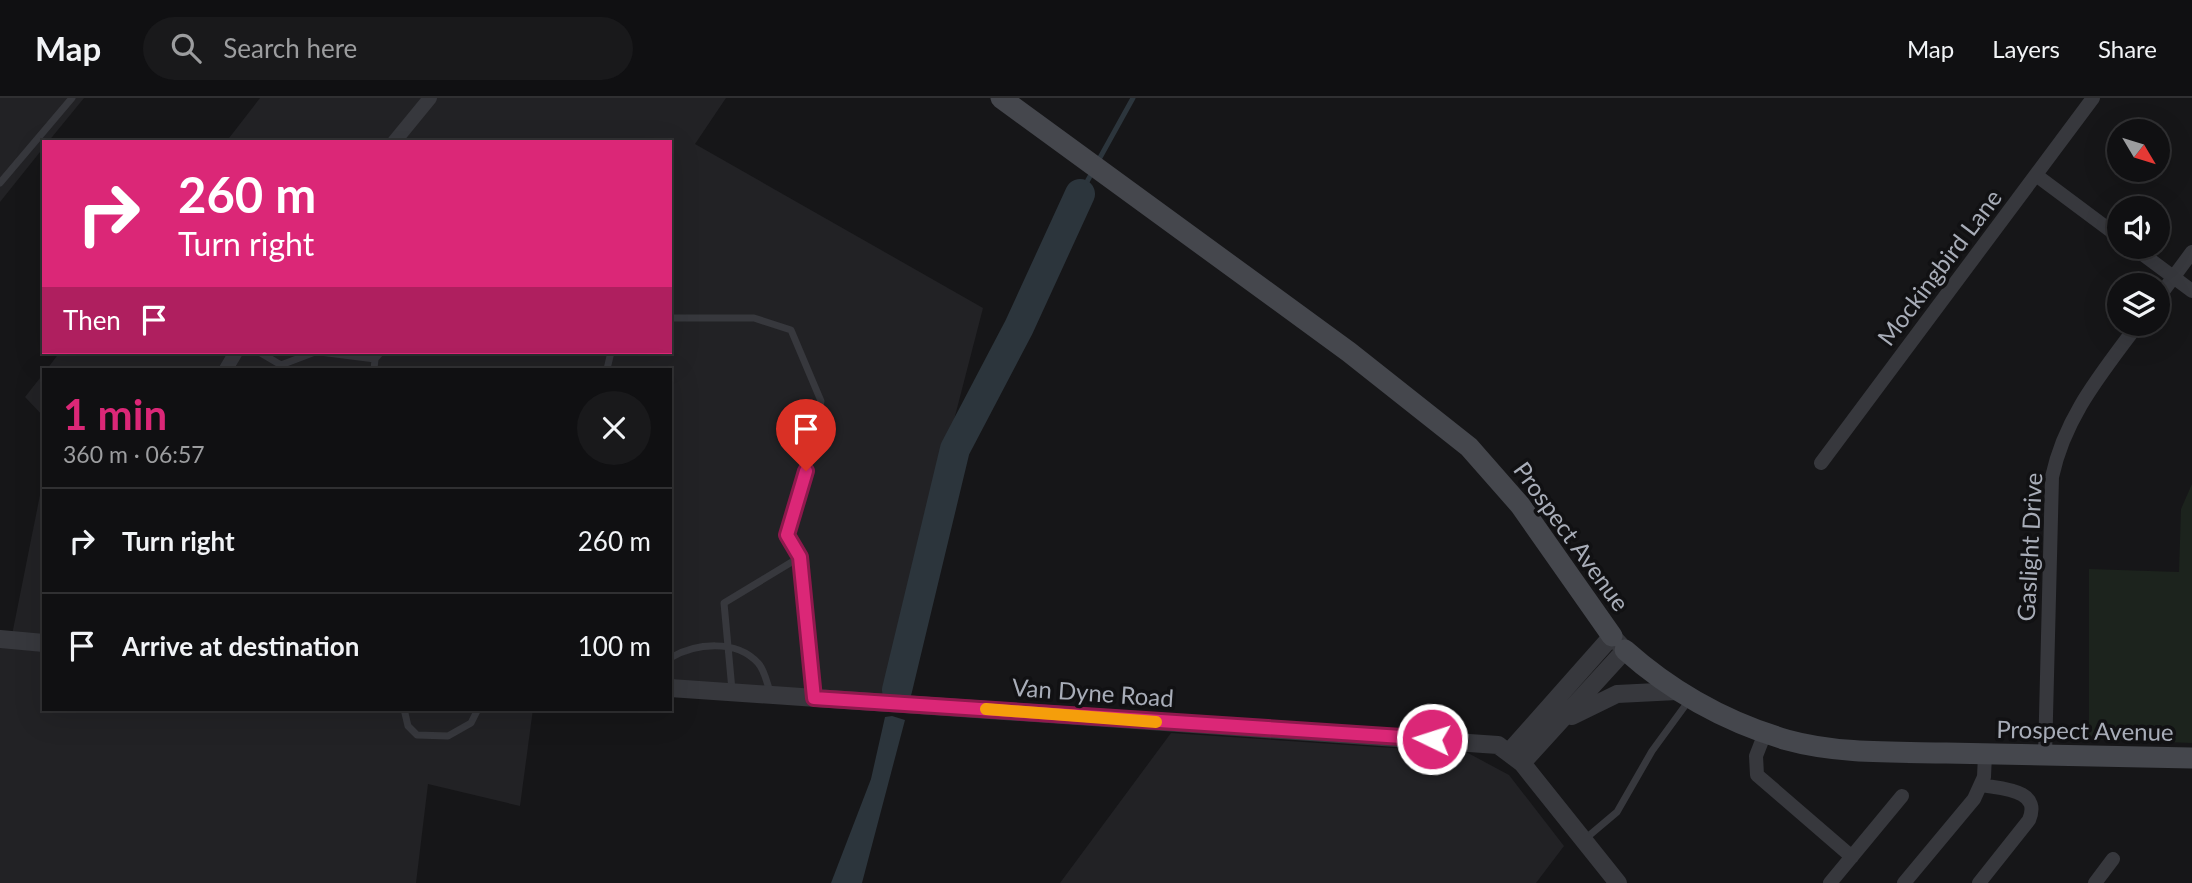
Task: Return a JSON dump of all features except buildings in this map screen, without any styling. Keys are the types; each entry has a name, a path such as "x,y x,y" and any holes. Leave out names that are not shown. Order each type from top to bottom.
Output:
{"main road":[{"name":"Prospect Avenue","path":"1001,98 1349,352 1469,447 1520,505 1589,608 1618,643 1663,683 1684,695 1765,733 1801,743 1856,750 2192,758"}],"street":[{"path":"396,140 430,98"},
{"name":"Mockingbird Lane","path":"1821,463 2093,98"},
{"path":"2036,175 2107,228"},
{"path":"2170,282 2192,252"},
{"path":"2149,259 2192,291"},
{"name":"Gaslight Drive","path":"2045,756 2049,513 2055,464 2076,410 2129,336"},
{"path":"0,639 42,643"},
{"path":"1542,740 1618,643"},
{"path":"1516,757 1618,643"},
{"name":"Van Dyne Road","path":"672,688 1483,742 1516,757"},
{"path":"1516,757 1584,708 1606,698 1638,691 1684,695"},
{"path":"1765,733 1756,756 1758,775 1852,857"},
{"path":"1904,883 1966,809 1981,785 1985,754"},
{"path":"1516,757 1618,883"},
{"path":"1979,883 2029,820 2032,809 2028,798 2022,793 1981,785"},
{"path":"1830,883 1902,796"},
{"path":"2095,883 2112,859"}],"lane":[{"path":"0,183 72,98"},
{"path":"672,318 754,318 791,330 821,401 801,495 787,535 800,557 814,698"},
{"path":"262,354 280,367 312,354"},
{"path":"334,354 375,359"},
{"path":"369,354 375,359"},
{"path":"374,368 375,359 379,354"},
{"path":"732,692 724,603 800,557"},
{"path":"672,658 697,646 738,648 760,664 771,695"},
{"path":"1584,840 1617,811 1684,695"},
{"path":"404,711 408,726 417,735 448,736 471,723 477,711"}],"shaded area":[{"path":"0,98 84,98 50,140 42,140 42,150 0,202"},
{"path":"260,98 726,98 695,144 983,308 881,702 672,688 672,368 48,368 58,354 672,354 672,140 228,140"},
{"path":"42,376 42,415 25,397"},
{"path":"2192,484 2192,743 2089,739 2089,569 2179,572 2181,509"},
{"path":"42,485 42,711 533,711 520,806 428,784 416,883 0,883 0,639 11,640"},
{"path":"885,717 905,720 862,883 831,883 871,779"},
{"path":"1171,733 1468,753 1509,775 1564,846 1536,883 1060,883"}],"waterway":[{"path":"1097,163 1133,98"},
{"path":"1080,194 1093,171"},
{"path":"897,690 955,449 1019,327 1080,194"}],"slow traffic":[{"path":"986,709 1156,722"}],"route":[{"path":"806,471 787,535 800,557 814,698 1432,739"}]}
